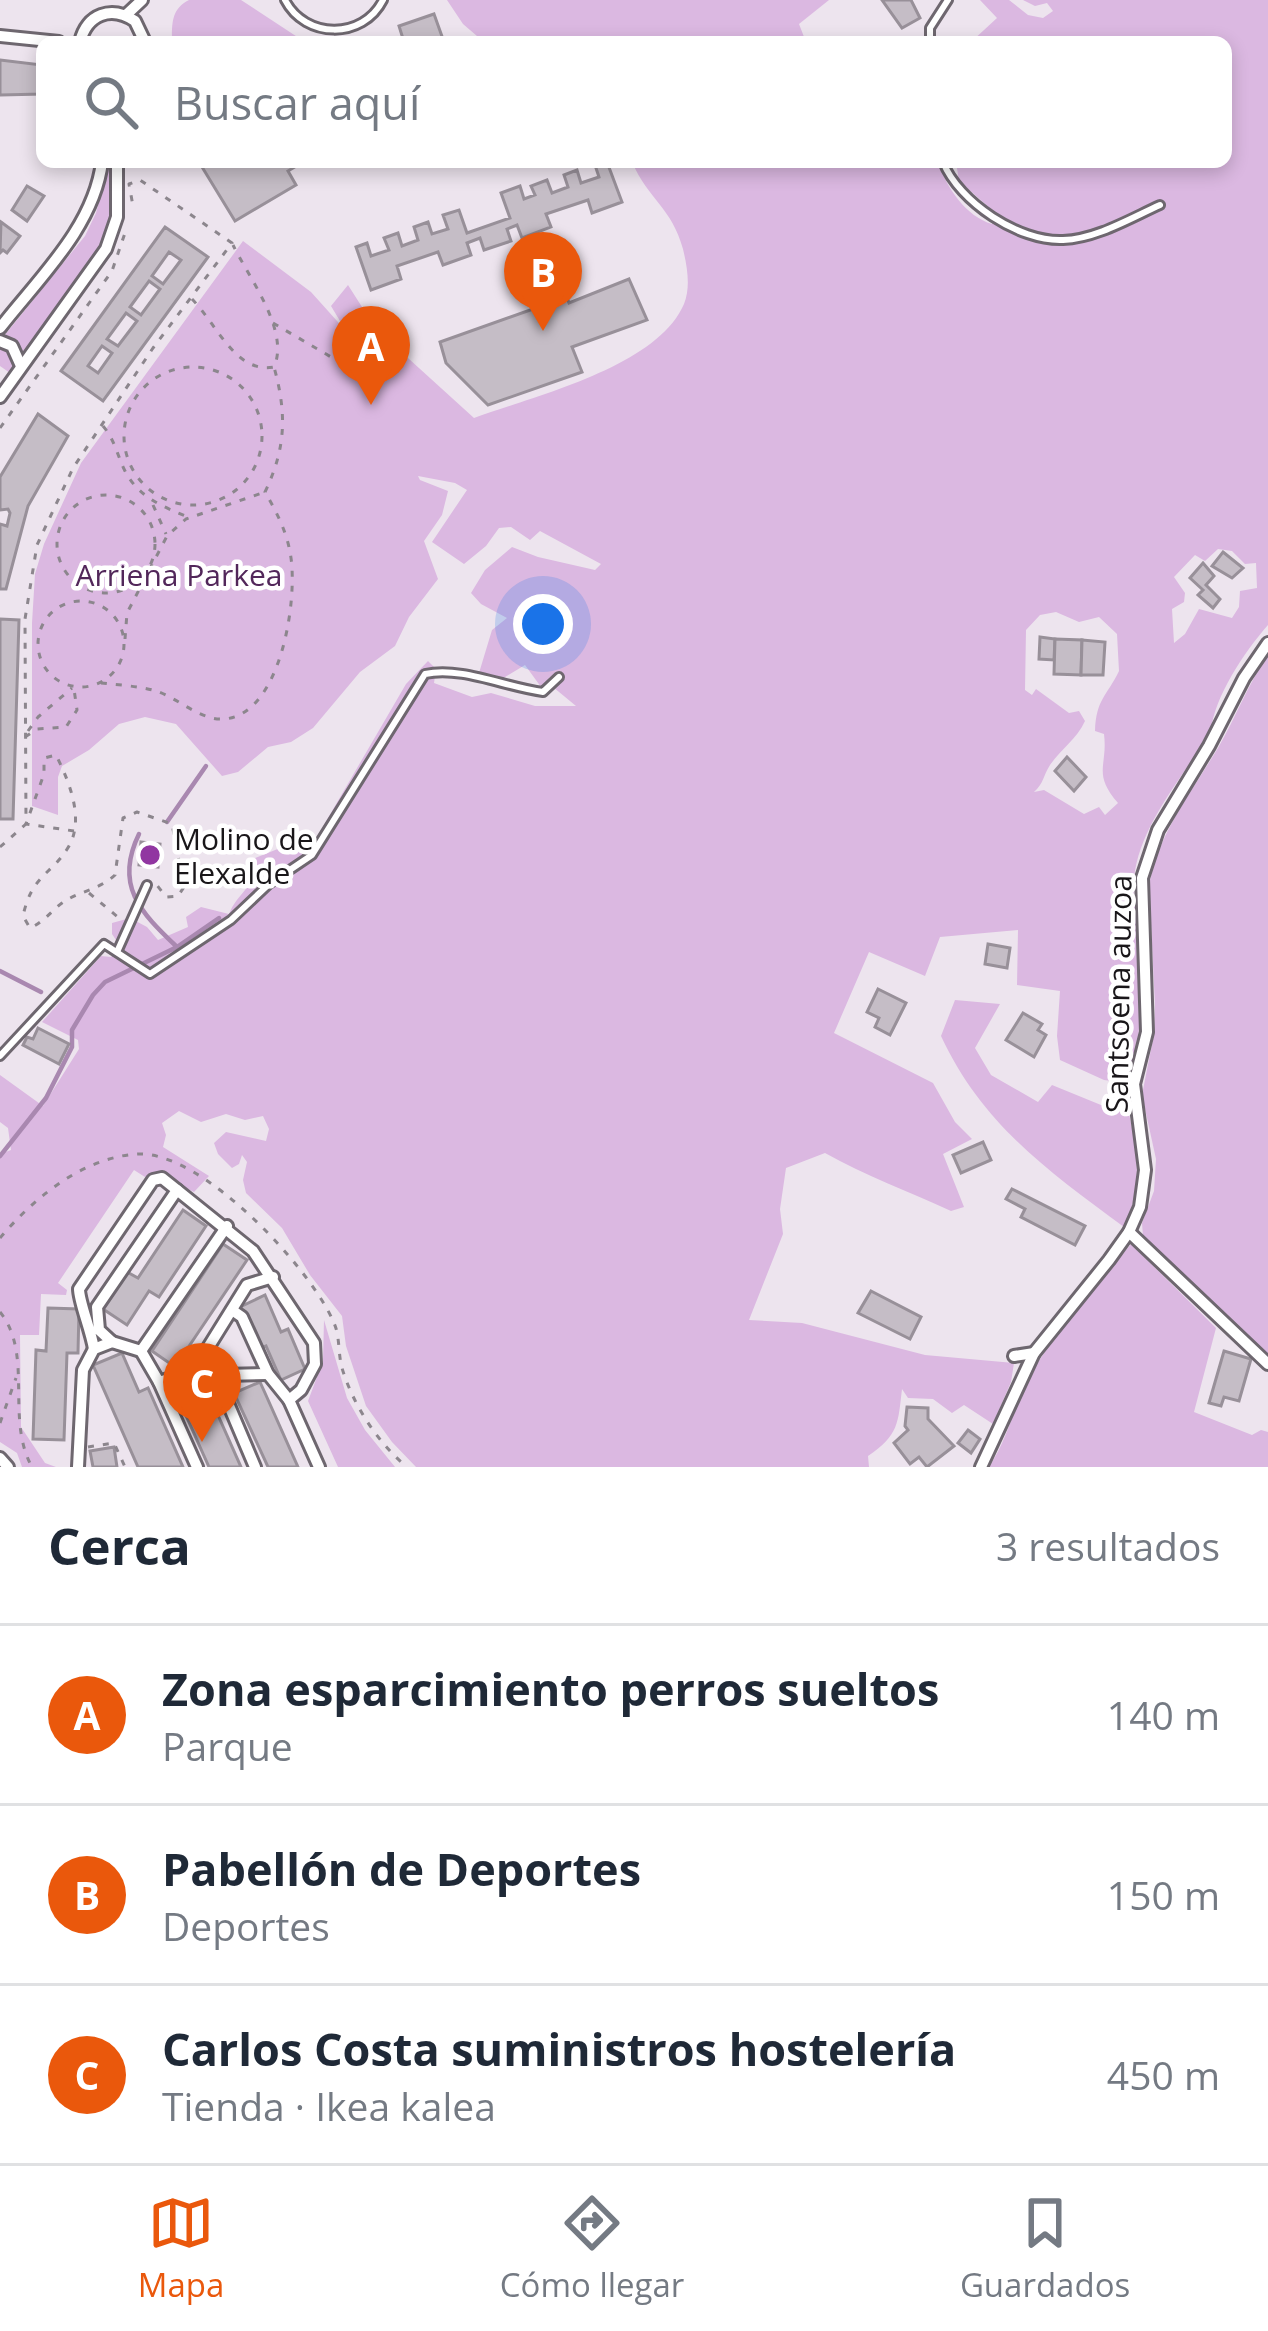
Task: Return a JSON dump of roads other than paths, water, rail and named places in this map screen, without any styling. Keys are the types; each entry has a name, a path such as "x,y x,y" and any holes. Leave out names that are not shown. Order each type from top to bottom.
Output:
{"street":[{"path":"126,16 142,0"},
{"path":"82,36 86,25 105,13 126,16 144,36"},
{"path":"0,36 36,40"},
{"path":"0,328 81,224 101,168"},
{"path":"0,397 106,249 118,217 117,168"},
{"path":"0,340 12,346 21,366"},
{"name":"Santsoena auzoa","path":"981,1467 1034,1353 1129,1232 1140,1207 1145,1169 1134,1100 1147,1032 1142,878 1158,830 1268,643"},
{"path":"78,1467 83,1370 94,1349 79,1289 153,1180 162,1178 254,1251 314,1343 315,1364 302,1390 289,1400"},
{"path":"176,1190 98,1307 99,1330 112,1342 141,1351 196,1467"},
{"path":"141,1351 227,1226"},
{"path":"1129,1232 1268,1364"},
{"path":"198,1375 196,1367 248,1285 272,1277"},
{"path":"232,1310 242,1317 268,1373 289,1400 320,1467"},
{"path":"94,1349 112,1342"},
{"path":"1014,1356 1034,1353"},
{"path":"159,1382 178,1376 268,1373"},
{"path":"215,1375 255,1467"},
{"path":"0,1458 8,1467"}],"lane":[{"path":"285,0 306,24 331,32 359,25 377,12 383,0"},
{"path":"930,36 947,0"},
{"path":"946,168 951,181 979,209 1035,236 1063,241 1094,234 1160,206"},
{"path":"0,1056 104,944 150,974 231,920 269,884 312,855 425,674 447,669 500,686 543,692 559,677"},
{"path":"116,952 147,885"}],"waterway":[{"path":"167,822 206,766"},
{"path":"139,834 129,868 130,883 142,909 177,947"},
{"path":"0,1156 46,1098 72,1047 72,1030 93,995 105,982 177,947 219,918"},
{"path":"0,971 41,992"}],"place":[{"name":"Pabellón de Deportes","path":"543,331"},
{"name":"Zona esparcimiento perros sueltos","path":"371,405"},
{"name":"Molino de Elexalde","path":"150,855"},
{"name":"Carlos Costa suministros hostelería","path":"202,1442"}],"park label":[{"name":"Arriena Parkea","path":"179,574"}]}
